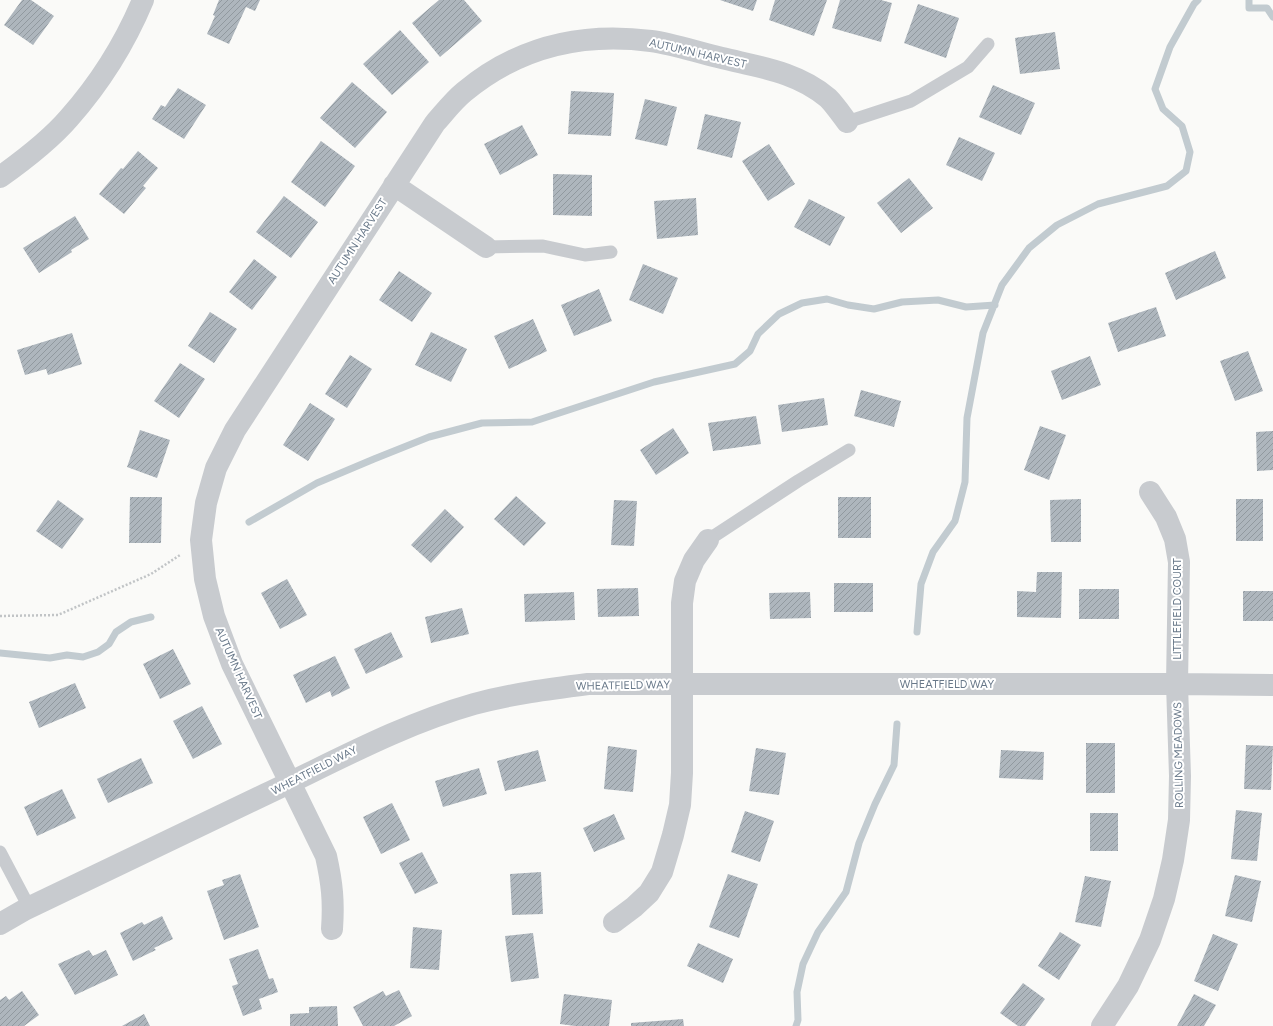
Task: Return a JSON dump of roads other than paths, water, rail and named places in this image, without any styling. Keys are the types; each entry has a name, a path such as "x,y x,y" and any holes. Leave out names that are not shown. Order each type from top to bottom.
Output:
{"street":[{"path":"0,177 28,157 69,119 105,71 132,26 143,0"},
{"name":"AUTUMN HARVEST","path":"332,929 334,903 326,856 232,664 214,616 205,578 201,540 206,503 216,468 235,430 435,123 463,93 494,71 530,53 566,42 602,39 651,41 785,73 809,84 829,99 847,122"},
{"path":"394,185 486,247"},
{"name":"LITTLEFIELD COURT","path":"1150,492 1166,517 1175,539 1179,562 1177,684"},
{"path":"614,922 634,907 649,893 662,872 673,835 680,805 682,773 682,603 685,581 694,560 708,540"},
{"name":"WHEATFIELD WAY","path":"0,924 29,907 291,783 361,747 423,721 473,704 531,691 588,684 1177,684 1273,686"},
{"name":"ROLLING MEADOWS","path":"1102,1026 1128,986 1150,940 1164,899 1173,860 1178,820 1180,776 1177,684"}],"lane":[{"path":"847,122 911,101 968,67 988,44"},
{"path":"486,247 543,246 585,254 611,252"},
{"path":"708,540 849,450"},
{"path":"0,852 29,907"}],"waterway":[{"path":"917,632 921,584 933,552 955,521 965,482 967,418 983,333 1002,285 1029,248 1057,225 1098,204 1167,186 1186,171 1190,152 1182,126 1163,109 1155,89 1170,47 1194,4 1198,0"},
{"path":"1249,0 1249,8 1267,8 1273,17"},
{"path":"249,522 317,483 429,437 482,423 532,422 654,382 735,364 750,351 758,334 779,314 802,303 827,299 848,305 874,309 902,302 938,300 966,307 995,305"},
{"path":"0,653 50,658 67,655 83,657 98,652 109,644 116,632 131,622 151,617"},
{"path":"796,1026 798,1020 797,992 803,964 818,932 846,892 859,843 875,804 894,765 897,724"}]}
